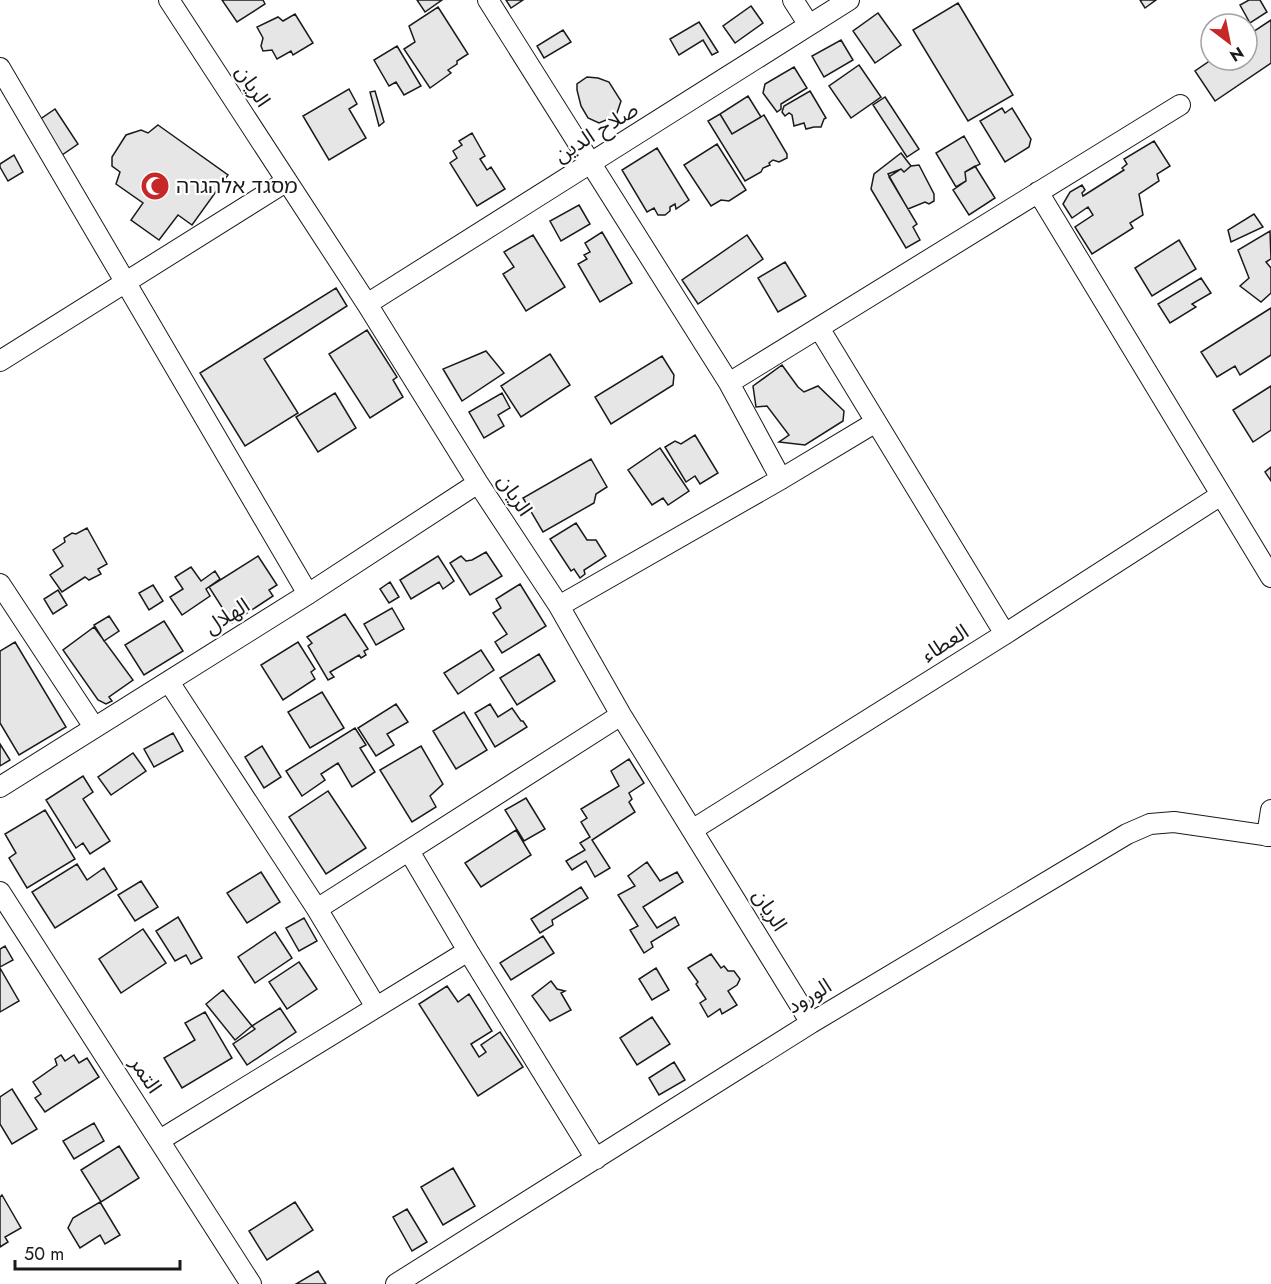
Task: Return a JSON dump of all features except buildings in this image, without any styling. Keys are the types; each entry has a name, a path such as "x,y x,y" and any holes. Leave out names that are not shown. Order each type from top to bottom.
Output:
{"street":[{"name":"الريان","path":"169,0 367,304 478,483 559,606 621,716 811,1023"},
{"path":"488,0 729,383 782,478"},
{"path":"793,0 809,25"},
{"name":"صلاح الدين","path":"367,304 849,0"},
{"path":"0,69 308,594"},
{"path":"729,383 1179,105"},
{"path":"0,361 287,181"},
{"path":"1038,192 1271,577"},
{"path":"819,328 1005,634"},
{"path":"559,606 876,422"},
{"name":"الهلال","path":"0,787 308,594 478,483"},
{"name":"العطاء","path":"692,830 1005,634 1221,495"},
{"path":"0,584 94,727"},
{"path":"169,682 317,909 376,1007"},
{"path":"317,909 621,716"},
{"path":"1269,836 1271,810"},
{"name":"الورود","path":"396,1284 811,1023 1128,834 1150,824 1174,822 1269,836"},
{"path":"409,851 596,1159"},
{"name":"التمر","path":"0,892 251,1284"},
{"path":"160,1140 468,951"}],"place":[{"name":"מסגד אלהגרה","path":"155,186"}]}
